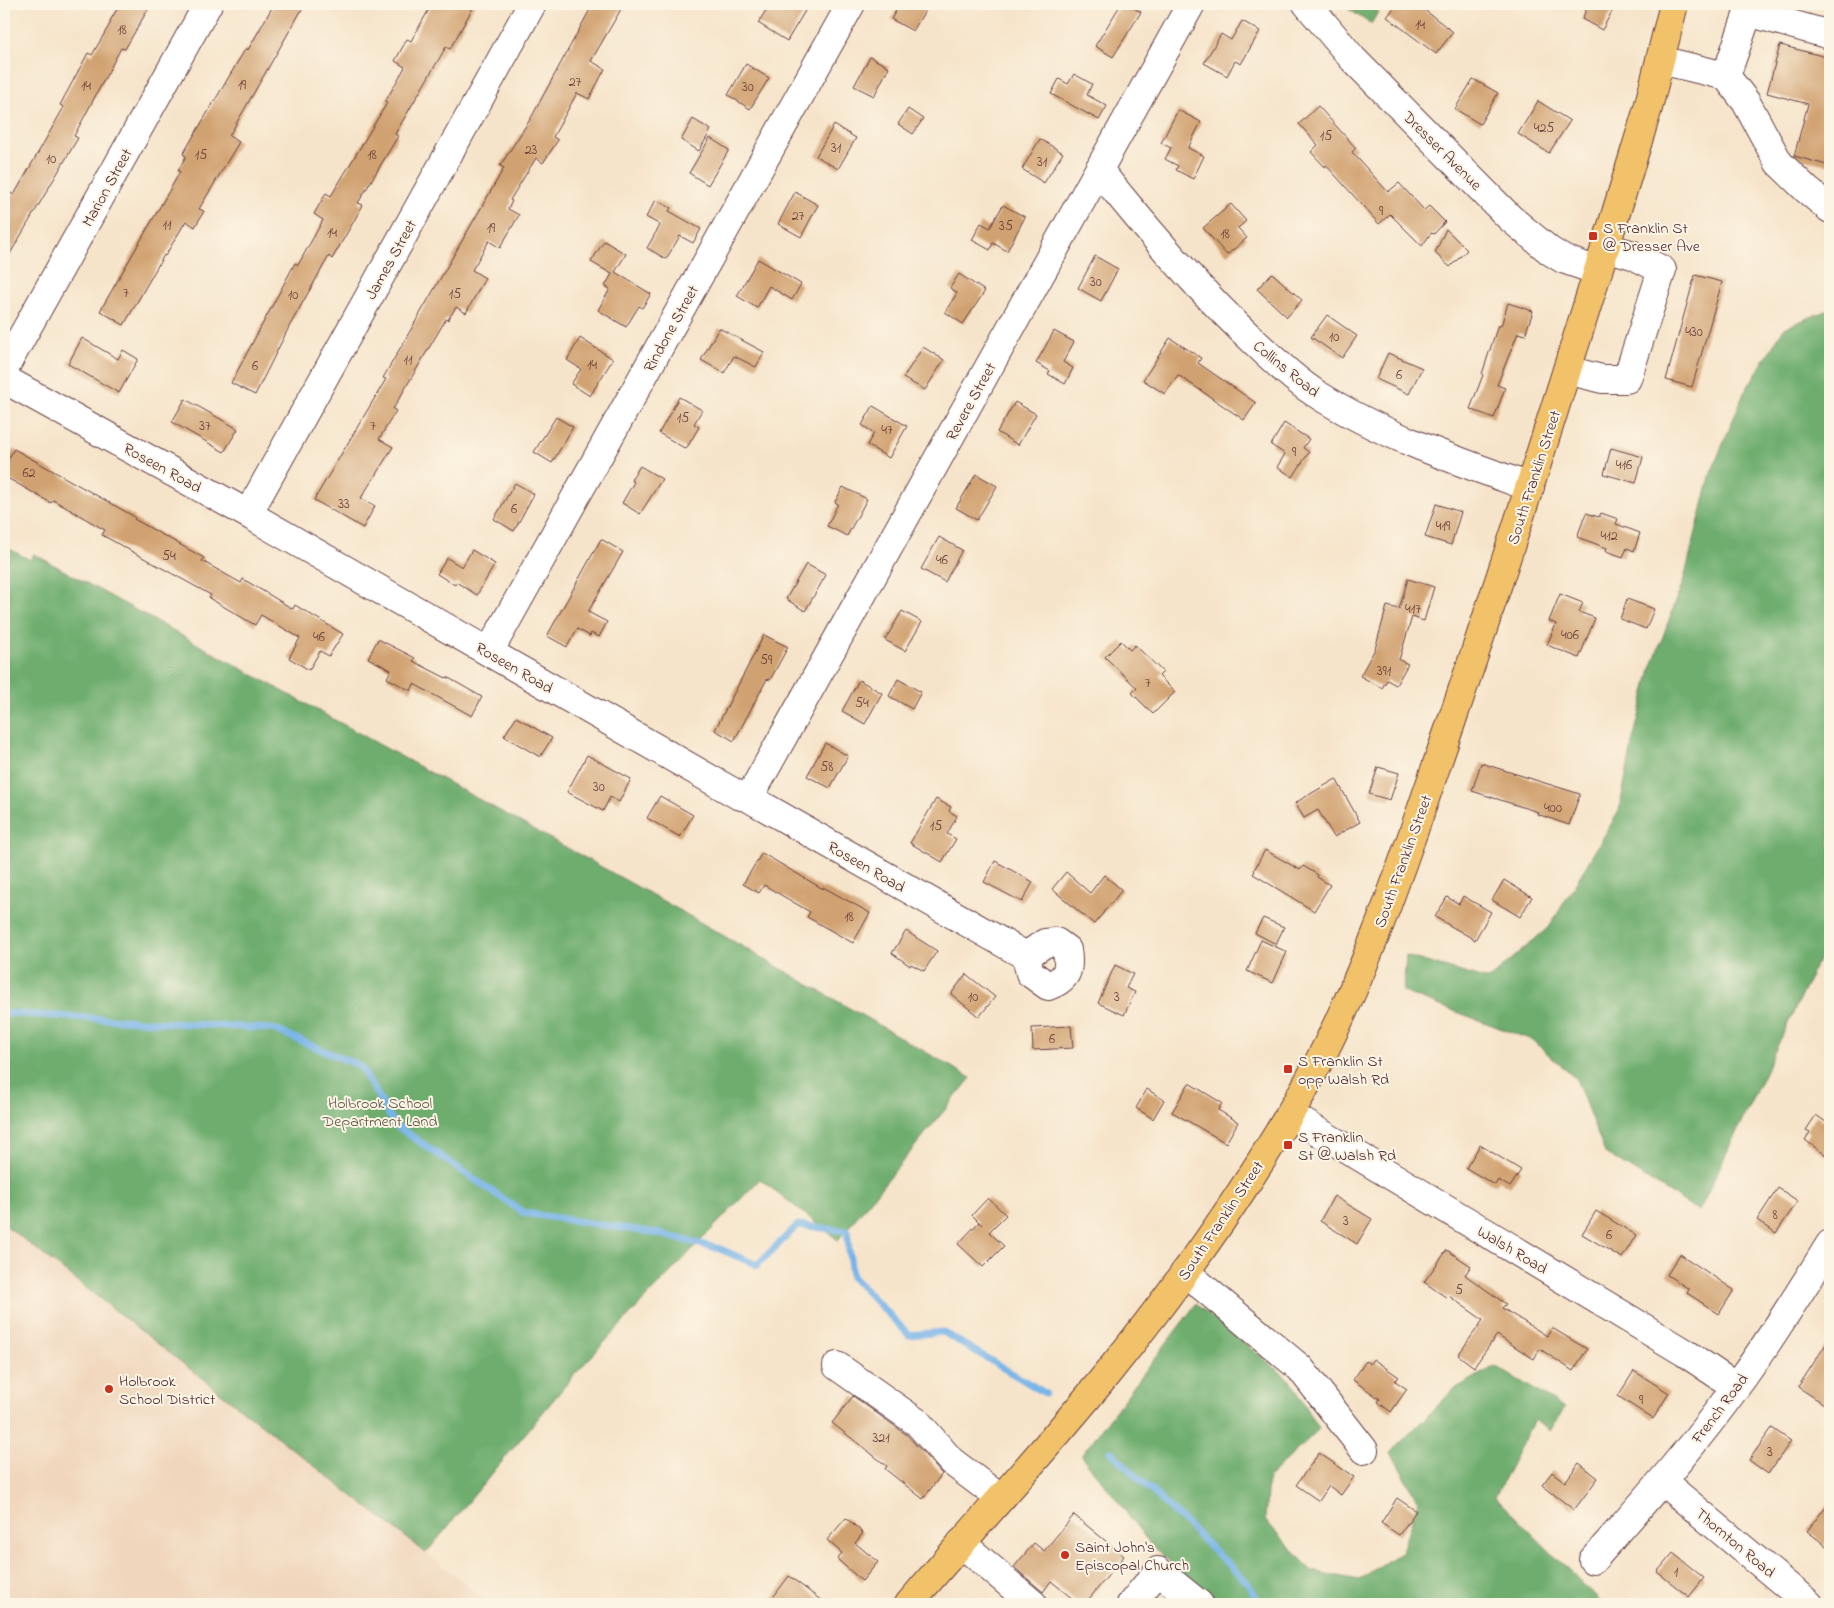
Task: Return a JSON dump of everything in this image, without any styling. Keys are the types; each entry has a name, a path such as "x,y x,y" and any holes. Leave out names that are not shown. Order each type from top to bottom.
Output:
{"main road":[{"name":"South Franklin Street","path":"909,1604 1105,1377 1185,1272 1237,1198 1289,1114 1327,1045 1369,953 1417,822 1530,487 1645,117 1674,4"}],"street":[{"name":"Marion Street","path":"4,369 208,4"},
{"name":"James Street","path":"248,514 532,4"},
{"name":"Rindone Street","path":"489,652 851,4"},
{"name":"Revere Street","path":"748,798 1191,4"},
{"name":"Dresser Avenue","path":"1308,4 1352,58 1510,218 1550,251 1563,259 1602,259 1633,255 1662,270 1627,379 1602,379 1567,370"},
{"path":"1726,76 1749,8 1830,35"},
{"path":"1660,60 1726,76 1746,102 1779,163 1830,209"},
{"name":"Collins Road","path":"1099,170 1142,223 1232,321 1276,362 1314,392 1372,424 1429,451 1530,487"},
{"name":"Roseen Road","path":"4,379 248,514 738,795 748,798 1026,956"},
{"name":"Walsh Road","path":"1289,1114 1676,1347 1736,1387"},
{"name":"French Road","path":"1593,1560 1662,1481 1736,1387 1770,1339 1830,1244"},
{"path":"1185,1272 1300,1368 1364,1450"},
{"path":"837,1366 918,1423 951,1461 1000,1498"},
{"name":"Thornton Road","path":"1662,1481 1809,1604"},
{"path":"961,1544 1033,1604"},
{"path":"1131,1604 1158,1571 1199,1604"}],"shaded area":[{"name":"Holbrook School District","path":"4,1224 426,1553 491,1604 4,1604"}],"green space":[{"path":"1348,4 1383,4 1371,24 1347,8"},
{"path":"1830,309 1830,935 1699,1211 1605,1153 1576,1079 1532,1040 1403,992 1406,956 1488,980 1550,926 1619,811 1633,740 1651,669 1684,579 1711,473 1744,393 1784,328"},
{"name":"Holbrook School Department Land","path":"4,546 30,560 34,554 665,902 971,1078 838,1240 760,1179 574,1375 426,1553 4,1224"},
{"path":"1196,1304 1291,1381 1319,1429 1268,1478 1265,1520 1312,1571 1359,1580 1402,1551 1418,1501 1391,1452 1453,1390 1495,1366 1565,1408 1550,1431 1534,1420 1495,1497 1603,1604 1204,1604 1201,1590 1150,1544 1081,1456"}],"building":[{"path":"120,4 151,4 125,49 121,48 74,136 78,138 4,264 4,189 14,195 64,107 60,105 88,53 92,55"},
{"path":"274,4 305,4 229,136 239,142 199,209 204,211 195,227 186,221 124,325 100,311 180,172 178,171 186,156 183,154 246,48 248,50"},
{"path":"432,4 475,4 450,49 446,47 395,134 398,136 358,203 363,205 332,259 329,256 290,325 255,395 231,383 295,263 298,265 323,220 314,214 326,193 331,196 387,103 385,102 405,67 395,61 407,39 411,41"},
{"path":"593,4 624,4 591,61 605,69 589,99 577,93 553,137 558,140 543,163 536,158 510,200 512,201 508,209 519,215 500,248 489,241 472,270 485,278 466,313 456,307 448,320 446,319 393,409 396,411 379,439 393,447 361,498 375,506 363,528 314,500 386,379 383,378 504,168 500,166 531,118"},
{"path":"770,4 809,4 787,41 758,23"},
{"path":"900,4 929,4 913,31 891,19"},
{"path":"1121,4 1126,4 1141,12 1113,57 1095,46"},
{"path":"1397,4 1417,4 1453,32 1436,54 1387,17"},
{"path":"1589,4 1616,4 1602,30 1582,19"},
{"path":"1242,21 1260,31 1241,64 1235,61 1227,76 1204,63 1221,34 1231,40"},
{"path":"1780,45 1830,58 1830,166 1794,156 1808,104 1767,93"},
{"path":"870,57 889,67 874,96 854,86"},
{"path":"746,64 769,78 750,109 728,95"},
{"path":"1074,74 1092,84 1087,95 1107,106 1099,120 1051,94 1059,79 1068,84"},
{"path":"1473,79 1498,93 1480,124 1455,109"},
{"path":"1538,101 1570,121 1549,153 1518,134"},
{"path":"1318,106 1356,148 1352,152 1388,192 1399,183 1424,210 1429,206 1445,222 1434,234 1431,233 1422,246 1390,214 1379,224 1326,165 1325,167 1311,152 1318,145 1299,124"},
{"path":"908,109 923,119 913,134 898,124"},
{"path":"1178,110 1201,122 1188,148 1204,156 1193,179 1176,170 1178,166 1165,159 1171,148 1161,143"},
{"path":"693,119 711,130 699,151 681,140"},
{"path":"834,125 856,138 838,169 816,156"},
{"path":"710,138 729,150 708,185 689,173"},
{"path":"1040,139 1063,153 1044,183 1022,169"},
{"path":"795,192 818,205 801,237 778,224"},
{"path":"656,200 671,208 669,211 701,229 693,243 680,236 666,259 647,248 660,225 646,217"},
{"path":"1231,204 1246,221 1238,228 1247,238 1227,255 1203,228"},
{"path":"1003,205 1025,217 1007,251 993,243 990,250 972,240 981,223 990,228"},
{"path":"1446,229 1467,250 1450,267 1435,253"},
{"path":"604,241 626,254 615,272 651,294 642,308 639,306 626,327 598,310 610,289 605,286 612,274 591,262"},
{"path":"1095,256 1118,269 1101,301 1078,288"},
{"path":"758,259 801,284 792,300 769,286 757,308 737,296"},
{"path":"1272,273 1302,300 1287,317 1257,289"},
{"path":"959,274 985,291 963,324 945,312 957,293 950,288"},
{"path":"1695,275 1722,282 1692,387 1666,380"},
{"path":"1508,303 1533,311 1525,335 1518,333 1497,385 1505,388 1494,418 1470,409 1483,375 1498,325 1501,326"},
{"path":"1327,315 1357,336 1342,358 1311,337"},
{"path":"719,328 764,352 756,367 734,356 724,373 701,360"},
{"path":"1054,331 1074,342 1063,362 1073,368 1065,384 1048,374 1050,371 1036,363"},
{"path":"82,338 118,359 123,350 138,359 119,393 68,364"},
{"path":"580,338 613,359 590,396 571,384 581,369 567,360"},
{"path":"1170,338 1201,358 1198,363 1256,403 1244,420 1178,375 1165,394 1143,380"},
{"path":"923,347 944,360 925,390 903,378"},
{"path":"1388,353 1422,368 1409,394 1376,379"},
{"path":"679,397 702,410 694,424 699,427 686,449 659,433"},
{"path":"185,399 238,429 224,452 172,422"},
{"path":"1015,402 1036,414 1018,445 997,432"},
{"path":"873,406 907,426 889,458 867,445 874,433 862,425"},
{"path":"556,417 573,427 552,463 534,452"},
{"path":"1284,423 1309,439 1303,448 1309,452 1293,477 1277,467 1285,454 1271,445"},
{"path":"1611,448 1643,457 1636,483 1604,474"},
{"path":"14,449 135,517 134,519 204,558 202,561 241,583 243,579 293,609 295,605 343,634 329,656 320,651 309,670 289,658 300,638 261,615 255,625 209,598 211,595 102,535 105,530 53,500 51,503 4,476 4,467"},
{"path":"640,466 662,479 640,514 622,503 634,482 631,480"},
{"path":"976,474 997,486 977,520 956,508"},
{"path":"515,483 534,494 514,531 494,519"},
{"path":"843,487 867,499 847,536 827,526 838,504 835,502"},
{"path":"1436,504 1461,512 1451,545 1425,537"},
{"path":"1586,513 1599,517 1601,513 1618,519 1616,524 1640,533 1634,551 1627,548 1623,557 1606,551 1607,548 1577,537"},
{"path":"939,537 962,550 945,582 921,569"},
{"path":"601,539 623,552 588,612 607,622 599,637 591,633 590,636 577,629 567,647 547,636"},
{"path":"472,550 495,564 477,595 456,582 455,585 437,574 447,558 462,567"},
{"path":"806,564 826,575 805,611 786,599"},
{"path":"1408,579 1434,587 1424,621 1412,617 1399,660 1408,664 1396,685 1387,680 1382,688 1360,676 1375,649 1387,606 1399,609"},
{"path":"1560,594 1583,603 1579,612 1595,618 1579,658 1547,645 1556,624 1549,621"},
{"path":"1627,599 1654,609 1646,629 1620,619"},
{"path":"902,611 922,622 905,651 885,640"},
{"path":"764,635 788,647 770,680 767,679 734,741 715,730"},
{"path":"378,639 415,658 413,661 447,677 482,697 472,716 414,684 411,691 387,678 391,670 368,658"},
{"path":"1121,641 1130,650 1135,645 1163,672 1159,676 1175,692 1153,714 1132,693 1137,688 1105,657"},
{"path":"898,679 921,692 912,709 889,696"},
{"path":"859,680 882,693 865,724 842,711"},
{"path":"516,717 552,738 540,757 504,736"},
{"path":"825,743 848,756 830,788 807,776"},
{"path":"587,755 631,779 619,802 610,797 603,811 567,792"},
{"path":"1481,763 1580,794 1569,825 1537,814 1538,812 1472,791"},
{"path":"1378,767 1399,773 1390,800 1369,794"},
{"path":"1336,779 1360,822 1334,837 1318,810 1304,818 1295,803"},
{"path":"660,796 693,815 680,837 647,818"},
{"path":"936,799 951,807 949,811 957,816 947,834 956,839 942,862 910,843"},
{"path":"1265,850 1300,870 1303,866 1330,885 1314,911 1253,874"},
{"path":"762,853 823,889 823,887 870,913 853,943 807,917 810,912 764,885 759,893 743,884"},
{"path":"995,861 1033,882 1022,902 984,882"},
{"path":"1066,872 1090,893 1104,875 1122,890 1094,924 1052,889"},
{"path":"1504,880 1532,897 1520,917 1492,900"},
{"path":"1463,896 1491,912 1475,940 1435,917 1447,897 1459,904"},
{"path":"1263,918 1284,927 1276,944 1255,933"},
{"path":"906,931 937,951 924,971 911,964 910,966 892,953"},
{"path":"1261,940 1287,952 1273,983 1247,971"},
{"path":"1115,965 1133,974 1126,988 1135,992 1124,1015 1098,1003"},
{"path":"966,974 995,997 979,1017 951,994"},
{"path":"1071,1026 1073,1048 1033,1050 1032,1028"},
{"path":"1189,1083 1222,1103 1218,1110 1238,1122 1226,1143 1172,1112"},
{"path":"1147,1089 1164,1100 1153,1119 1136,1108"},
{"path":"1816,1115 1830,1125 1830,1158 1805,1140 1810,1132 1806,1130"},
{"path":"1480,1145 1521,1170 1510,1187 1498,1180 1495,1185 1466,1168"},
{"path":"1778,1188 1798,1201 1776,1233 1757,1220"},
{"path":"1334,1196 1372,1219 1357,1244 1320,1221"},
{"path":"988,1198 1006,1215 989,1232 1004,1246 983,1267 958,1244 979,1222 972,1215"},
{"path":"1596,1211 1636,1235 1622,1258 1582,1234"},
{"path":"1447,1250 1471,1266 1465,1275 1506,1304 1502,1308 1547,1336 1552,1328 1587,1349 1573,1371 1540,1349 1534,1359 1497,1335 1474,1367 1458,1355 1483,1320 1449,1296 1447,1298 1424,1282"},
{"path":"1680,1254 1734,1290 1719,1314 1687,1293 1689,1289 1667,1275"},
{"path":"1830,1338 1830,1408 1798,1387"},
{"path":"1373,1359 1399,1377 1395,1381 1407,1389 1391,1412 1378,1402 1380,1399 1353,1380 1366,1361 1370,1364"},
{"path":"1634,1371 1669,1393 1653,1419 1618,1396"},
{"path":"853,1396 907,1435 942,1474 923,1499 885,1469 887,1466 832,1423"},
{"path":"1772,1428 1791,1441 1768,1474 1749,1460"},
{"path":"1319,1453 1354,1477 1341,1495 1329,1486 1319,1501 1296,1485"},
{"path":"1579,1463 1598,1478 1574,1510 1542,1485 1552,1472 1565,1482"},
{"path":"1397,1498 1416,1511 1399,1535 1381,1523"},
{"path":"1830,1501 1830,1549 1807,1531"},
{"path":"1074,1515 1124,1556 1085,1604 1079,1604 1051,1581 1043,1592 1014,1567 1034,1543 1044,1551"},
{"path":"846,1518 863,1533 855,1543 878,1562 862,1581 837,1559 842,1553 827,1540"},
{"path":"1673,1553 1704,1578 1689,1597 1657,1572"},
{"path":"789,1576 826,1604 768,1604"}],"waterway":[{"path":"4,1013 273,1029 360,1066 395,1125 524,1213 656,1233 720,1249 757,1265 798,1225 847,1231 852,1277 909,1335 943,1332 1045,1393"},
{"path":"1110,1451 1248,1583 1258,1604"}],"place":[{"name":"S Franklin St @ Dresser Ave","path":"1593,236"},
{"name":"S Franklin St opp Walsh Rd","path":"1288,1069"},
{"name":"S Franklin St @ Walsh Rd","path":"1288,1145"},
{"name":"Holbrook School District","path":"109,1389"},
{"name":"Saint John's Episcopal Church","path":"1065,1555"}]}
